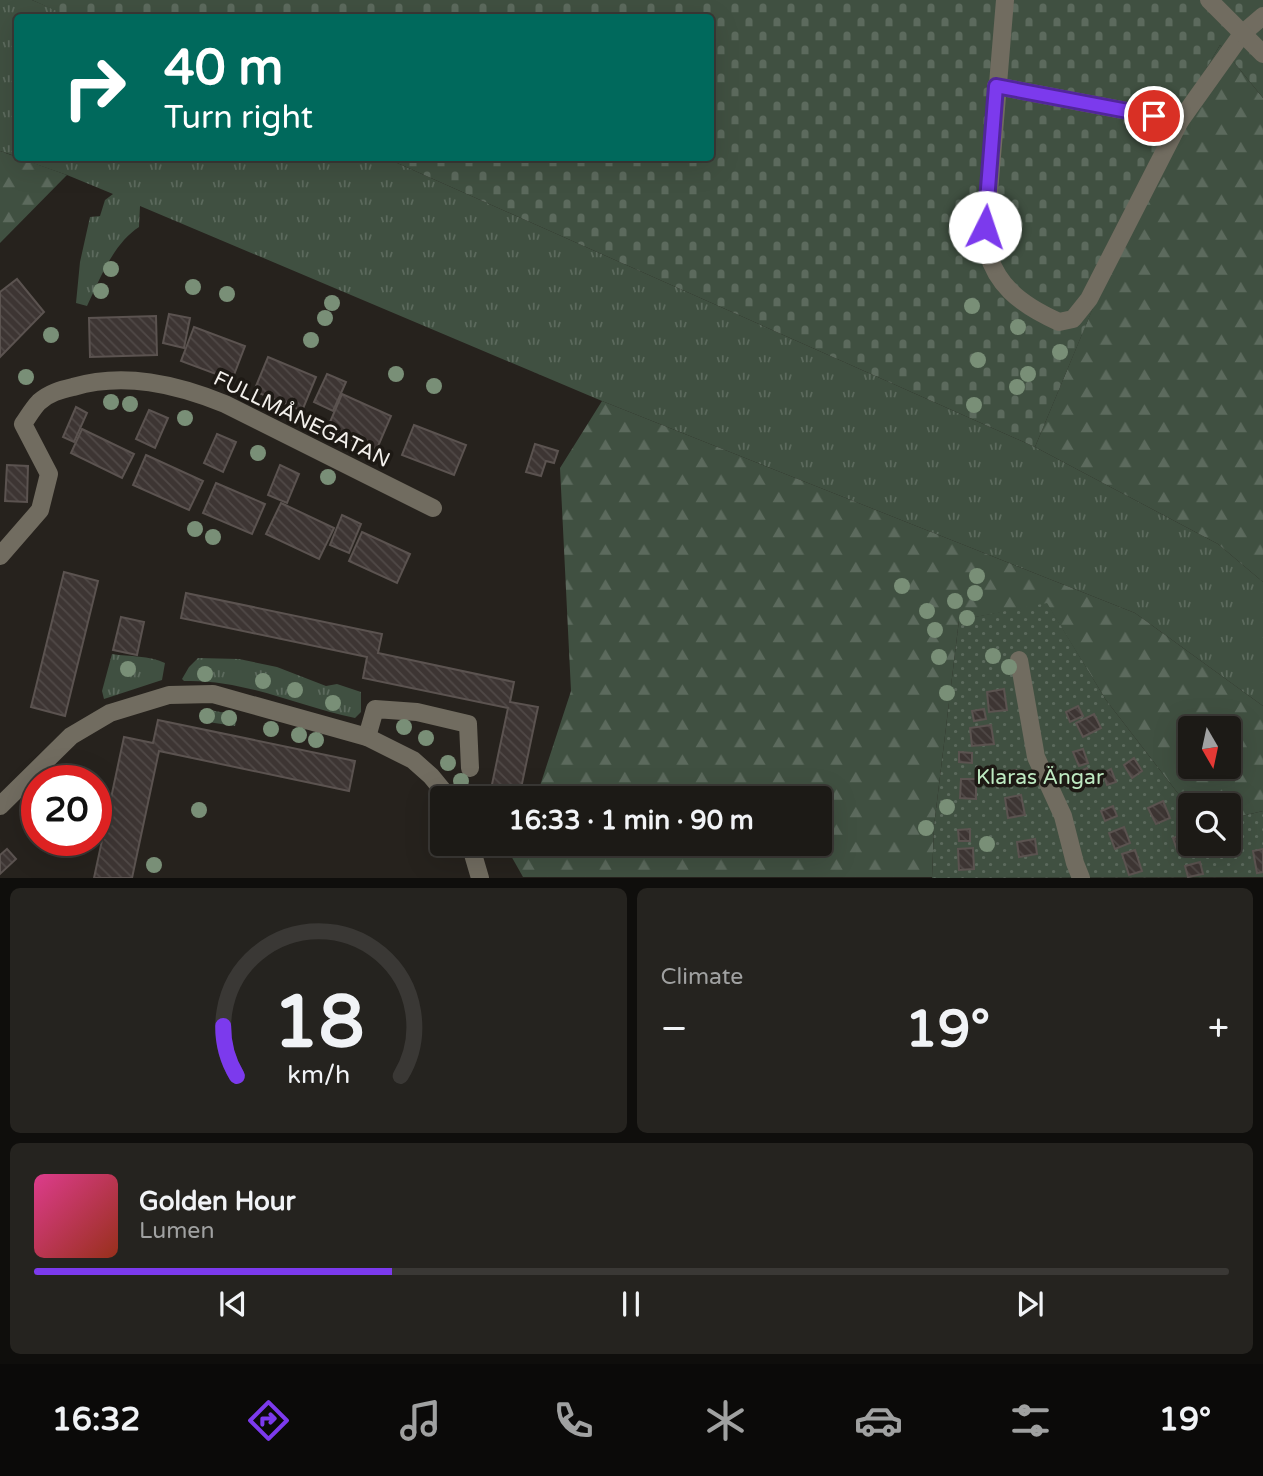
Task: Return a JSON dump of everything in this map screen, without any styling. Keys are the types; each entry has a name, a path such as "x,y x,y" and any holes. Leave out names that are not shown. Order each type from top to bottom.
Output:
{"street":[{"path":"1005,0 985,227 987,254 1001,282 1012,294 1027,307 1059,322 1073,319 1088,299 1180,121 1242,34 1263,16"},
{"path":"1209,0 1263,54"},
{"path":"996,86 1180,121"},
{"name":"FULLMÅNEGATAN","path":"0,556 40,510 49,474 23,424 38,403 54,392 108,379 146,382 193,391 225,404 433,508"},
{"path":"1018,660 1036,757 1063,816 1081,877"},
{"path":"0,806 71,736 110,713 169,695 213,694 367,737 413,760 439,786"},
{"path":"367,737 375,709 417,712 468,724 470,768"},
{"path":"474,856 480,877"}],"green space":[{"path":"0,0 32,0 65,14 14,14 14,156 0,151"},
{"path":"32,0 1263,0 1263,98 1220,45 1160,148 1035,447 393,161 714,161 714,14 63,14"},
{"path":"1220,45 1263,98 1263,582 1218,544 1035,447 1160,147"},
{"path":"0,151 14,156 14,161 28,161 67,175 0,243"},
{"path":"27,161 393,161 1035,447 1218,544 1263,582 1263,706 1135,613 602,401 140,206 139,227 115,252 87,306 76,303 80,262 90,217 100,216 105,200 113,194"},
{"path":"602,401 1135,613 1263,706 1263,811 1241,816 1241,793 1178,793 1106,700 1047,604 959,620 934,826 932,877 523,877 511,856 832,856 832,786 540,786 571,691 560,468"},
{"name":"Klaras Ängar","path":"1047,603 1106,700 1178,793 1178,856 1241,856 1241,816 1263,811 1263,877 932,878 934,826 959,620"},
{"path":"112,654 146,657 165,663 162,680 104,699 102,691"},
{"path":"198,658 239,659 277,667 326,686 337,684 361,692 361,712 355,718 228,684 184,681 182,679 189,667"},
{"path":"202,711 236,715 235,726 201,721"}],"building":[{"path":"17,279 44,312 0,357 0,292"},
{"path":"169,314 190,318 184,348 163,343"},
{"path":"156,316 157,355 90,357 89,318"},
{"path":"194,327 245,346 232,380 181,361"},
{"path":"268,357 316,377 302,411 254,391"},
{"path":"327,374 346,382 333,411 314,402"},
{"path":"342,394 391,416 376,451 327,429"},
{"path":"76,407 87,413 74,442 63,437"},
{"path":"149,410 168,418 155,448 136,439"},
{"path":"414,425 466,445 454,475 402,455"},
{"path":"82,429 134,454 122,478 71,453"},
{"path":"217,434 236,442 223,472 204,463"},
{"path":"535,444 558,451 554,463 546,461 541,476 526,472"},
{"path":"146,455 203,481 189,510 133,485"},
{"path":"7,465 28,466 27,502 5,501"},
{"path":"280,465 299,474 287,503 268,495"},
{"path":"216,483 265,504 252,534 203,513"},
{"path":"281,503 334,528 319,559 266,534"},
{"path":"342,515 361,524 349,553 330,545"},
{"path":"362,532 410,554 397,583 349,561"},
{"path":"64,572 98,581 65,716 31,707"},
{"path":"186,593 382,634 378,653 514,682 510,702 538,707 522,786 492,786 508,708 363,678 367,657 181,618"},
{"path":"121,617 144,622 137,655 113,650"},
{"path":"1004,689 1007,710 989,712 987,692"},
{"path":"1078,706 1083,716 1070,722 1066,712"},
{"path":"984,709 986,719 974,721 972,711"},
{"path":"1094,714 1101,728 1083,737 1076,723"},
{"path":"158,720 355,761 349,791 159,751 132,878 94,878 99,856 112,856 112,793 124,737 153,743"},
{"path":"991,725 994,744 972,746 970,728"},
{"path":"1083,749 1088,763 1079,766 1073,752"},
{"path":"959,752 972,753 972,763 959,762"},
{"path":"1134,758 1142,771 1132,778 1124,765"},
{"path":"1087,768 1093,783 1076,791 1070,776"},
{"path":"1111,769 1116,782 1107,785 1103,773"},
{"path":"1016,770 1018,779 1001,783 999,773"},
{"path":"961,779 976,779 976,799 960,798"},
{"path":"1021,795 1025,815 1008,818 1005,798"},
{"path":"1163,801 1170,818 1156,824 1148,808"},
{"path":"1113,806 1117,816 1105,821 1101,811"},
{"path":"1124,827 1130,843 1115,849 1109,833"},
{"path":"970,829 970,841 959,841 958,830"},
{"path":"1178,836 1178,850 1177,850 1173,838"},
{"path":"1035,839 1037,854 1019,857 1017,842"},
{"path":"973,848 974,869 959,870 958,849"},
{"path":"7,849 16,859 0,874 0,855"},
{"path":"1263,849 1263,872 1257,873 1253,851"},
{"path":"1135,850 1142,871 1129,875 1122,854"},
{"path":"1200,862 1203,874 1188,877 1185,866"}],"route":[{"path":"985,227 996,86 1154,116"}]}
